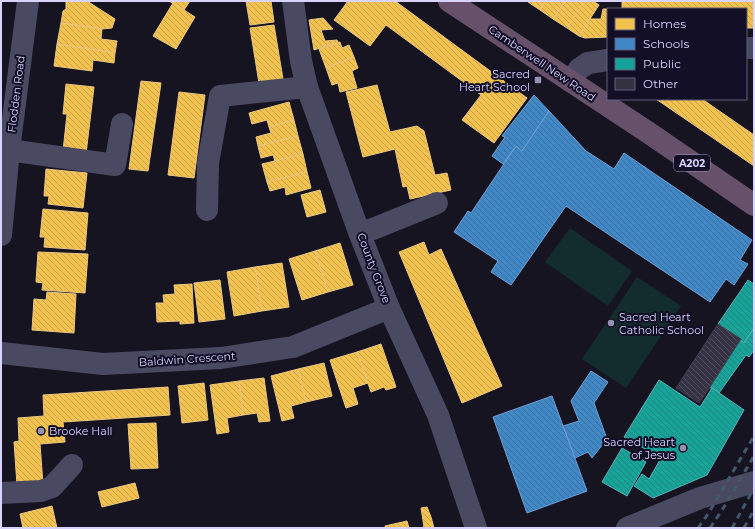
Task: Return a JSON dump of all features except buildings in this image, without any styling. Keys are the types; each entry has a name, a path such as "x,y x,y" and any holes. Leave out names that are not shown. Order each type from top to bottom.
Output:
{"highway":[{"name":"Camberwell New Road","path":"452,2 754,205"}],"street":[{"name":"Flodden Road","path":"1,235 9,150 7,122 28,1"},
{"name":"County Grove","path":"293,1 307,87 389,308 438,415 476,528"},
{"path":"570,81 579,69 588,63 607,60"},
{"path":"207,210 208,163 220,96 307,87"},
{"path":"9,150 115,165 122,124"},
{"path":"360,232 373,229 437,203"},
{"name":"Baldwin Crescent","path":"1,353 103,364 221,358 293,347 389,308"},
{"path":"1,493 40,491 52,487 72,465"},
{"path":"627,528 700,498 754,482"}],"green space":[{"path":"570,228 632,271 608,306 545,262"},
{"path":"637,277 681,306 626,388 582,359"}],"railway":[{"path":"698,528 708,514 754,436"},
{"path":"710,528 754,456"},
{"path":"732,528 754,488"},
{"path":"744,528 754,510"}],"place":[{"name":"Sacred Heart School","path":"538,80"},
{"name":"Sacred Heart Catholic School","path":"611,323"},
{"name":"Brooke Hall","path":"41,431"},
{"name":"Sacred Heart of Jesus","path":"683,448"}]}
